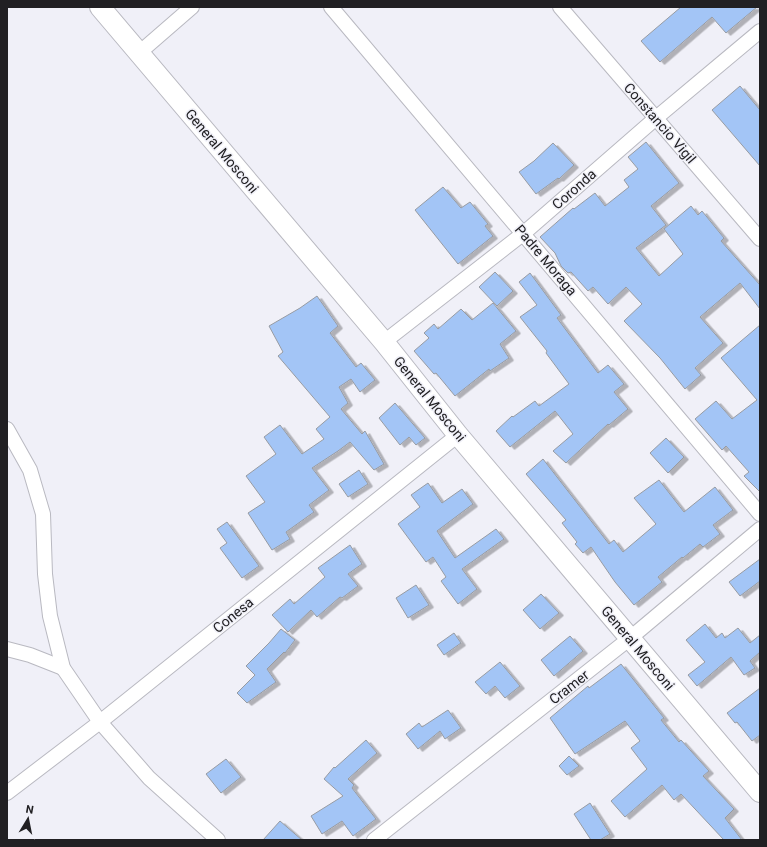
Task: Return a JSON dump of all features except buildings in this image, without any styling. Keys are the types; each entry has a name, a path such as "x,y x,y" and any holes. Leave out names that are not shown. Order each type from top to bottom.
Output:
{"street":[{"name":"General Mosconi","path":"100,7 384,342 458,435 629,639 760,792"},
{"path":"139,53 192,7"},
{"name":"Padre Moraga","path":"331,7 524,233 760,514"},
{"name":"Constancio Vigil","path":"560,7 760,239"},
{"name":"Coronda","path":"384,342 524,233 656,118 760,31"},
{"path":"7,429 30,470 43,514 45,574 50,616 63,668 100,722 149,778 218,840"},
{"name":"Conesa","path":"7,793 100,722 458,435"},
{"name":"Cramer","path":"374,840 629,639 760,529"},
{"path":"7,649 30,655 63,668"}]}
